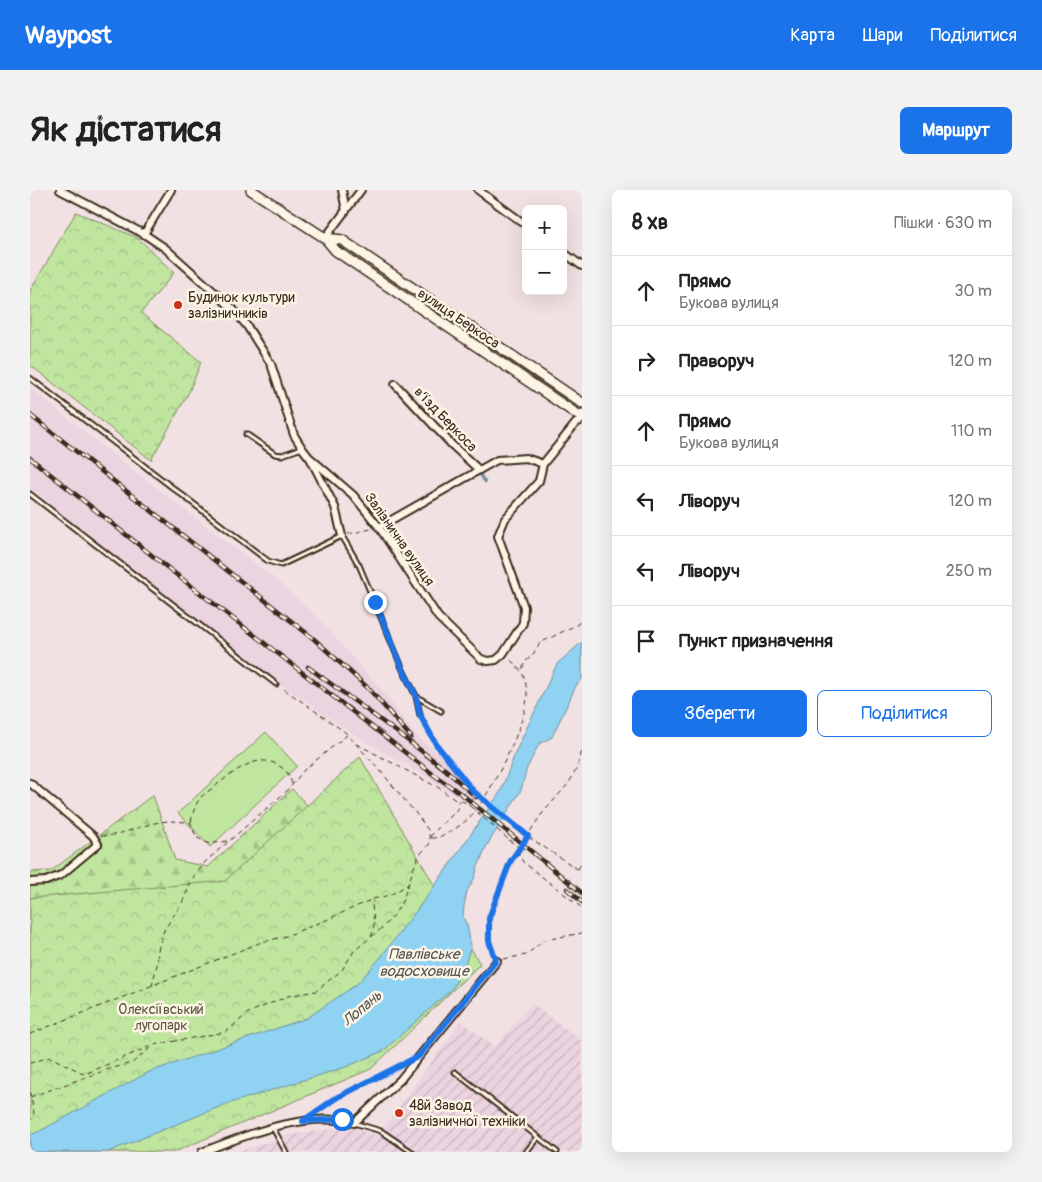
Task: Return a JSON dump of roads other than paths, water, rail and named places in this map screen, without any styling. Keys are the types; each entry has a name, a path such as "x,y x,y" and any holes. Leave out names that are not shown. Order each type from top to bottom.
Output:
{"street":[{"name":"Залізнична вулиця","path":"60,190 144,234 165,248 232,308 247,326 270,364 294,435 302,448 309,457 353,495 379,527 438,617 481,659 488,662 496,660 503,654 523,623 524,607 498,536 505,520 539,481 544,464"},
{"path":"144,234 171,190"},
{"name":"вулиця Беркоса","path":"251,190 325,238 336,251 570,409 582,415"},
{"path":"342,190 346,210"},
{"path":"325,238 361,190"},
{"path":"478,190 522,222"},
{"name":"вулиця Беркоса","path":"325,238 342,240 582,403"},
{"path":"567,255 582,266"},
{"name":"в’їзд Беркоса","path":"395,384 477,471"},
{"path":"379,527 497,460 526,458 544,464 576,423 582,420"},
{"path":"309,457 335,507 342,536"},
{"path":"30,783 93,836 98,844 62,875 30,882"},
{"path":"202,1152 272,1127 311,1120 342,1119 354,1123 400,1080 496,961"}],"lane":[{"path":"30,378 268,562 281,565 342,536 347,548 359,565 403,670 416,696 420,715"},
{"path":"246,434 275,454 282,454 302,448"},
{"path":"30,494 276,684"},
{"path":"416,696 441,711"},
{"path":"454,1072 557,1152"},
{"path":"354,1123 382,1131 412,1152"},
{"path":"272,1127 286,1152"},
{"path":"526,1152 538,1137"}],"water":[{"name":"Павлівське водосховище","path":"582,642 582,679 576,686 552,737 539,744 527,768 521,790 486,847 475,877 467,891 463,917 467,925 471,946 464,967 452,989 383,1051 346,1067 224,1105 108,1152 30,1152 30,1135 149,1072 307,1018 357,984 381,957 429,894 501,791 516,751 557,664"}],"waterway":[{"path":"479,473 485,482"}],"railway":[{"path":"30,415 314,639 369,689 411,737"},
{"path":"30,458 159,561 434,775 464,796 582,893"},
{"path":"308,667 446,770 476,797"},
{"path":"567,889 582,902"}],"place":[{"name":"Будинок культури залізничників","path":"178,305"},
{"name":"48й Завод залізничної техніки","path":"399,1113"}],"water label":[{"name":"Лопань","path":"362,1008"}],"park label":[{"name":"Олексіївський лугопарк","path":"161,1018"}]}
